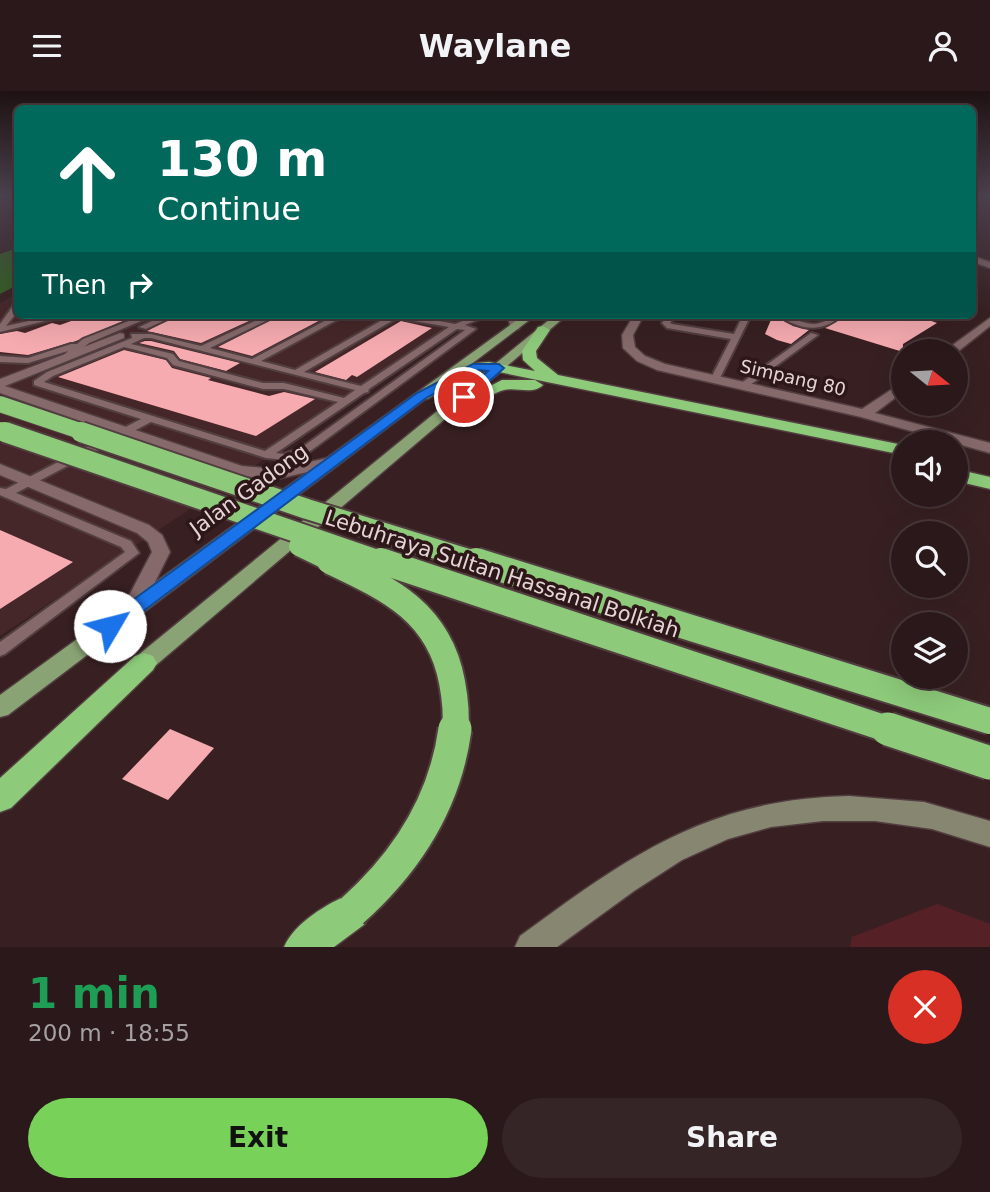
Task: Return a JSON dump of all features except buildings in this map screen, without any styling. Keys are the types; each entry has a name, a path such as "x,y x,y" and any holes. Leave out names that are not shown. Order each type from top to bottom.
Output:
{"highway":[{"path":"543,330 529,351 530,360 545,373 573,385"},
{"path":"421,396 477,367 499,368 891,448"},
{"path":"447,412 502,385 527,384 891,461"},
{"name":"Lebuhraya Sultan Hassanal Bolkiah","path":"0,404 307,509 990,721"},
{"name":"Lebuhraya Sultan Hassanal Bolkiah","path":"0,430 231,512 507,605 990,763"},
{"path":"968,463 990,468"},
{"path":"968,478 990,483"},
{"path":"231,512 401,600 421,616 446,654 456,705 450,767 417,837 386,879 352,911 303,947"},
{"path":"0,797 144,663"}],"main road":[{"name":"Jalan Gadong","path":"0,708 526,319"},
{"path":"0,779 144,663 557,319"},
{"path":"531,947 607,891 671,852 726,827 790,811 853,808 923,815 990,834"}],"street":[{"path":"513,319 515,327"},
{"name":"Simpang 80","path":"636,319 625,340 634,354 661,367 864,414 990,448"},
{"path":"966,339 990,321"},
{"path":"0,387 65,358 117,340"},
{"path":"0,387 121,433 240,471 258,474 295,471 332,462"},
{"path":"864,414 891,395"},
{"path":"0,469 144,529 156,539 162,552 132,609"}],"lane":[{"path":"0,330 14,311"},
{"path":"0,330 48,319"},
{"path":"0,359 16,362 36,359 141,319"},
{"path":"163,319 117,340 37,383 266,455 285,457 296,455 488,319"},
{"path":"202,349 266,319"},
{"path":"253,362 334,319"},
{"path":"296,373 388,319"},
{"path":"417,319 472,329"},
{"path":"266,455 456,326 474,319"},
{"path":"669,319 666,323 670,326 736,337"},
{"path":"715,380 745,319"},
{"path":"791,319 808,327 828,324 834,319"},
{"path":"743,386 814,335"},
{"path":"117,340 143,336 382,394"},
{"path":"117,340 170,356 176,363 263,386 284,386 366,406"},
{"path":"65,358 86,341"},
{"path":"3,492 151,418"},
{"path":"0,650 132,552 126,544 3,492"}],"shaded area":[{"path":"14,249 14,287 0,294 0,254"},
{"path":"14,296 14,319 474,319 0,636 0,303"},
{"path":"937,904 990,924 990,947 850,947 852,937"}],"route":[{"path":"110,626 421,396 477,367 499,368 464,397"}]}
